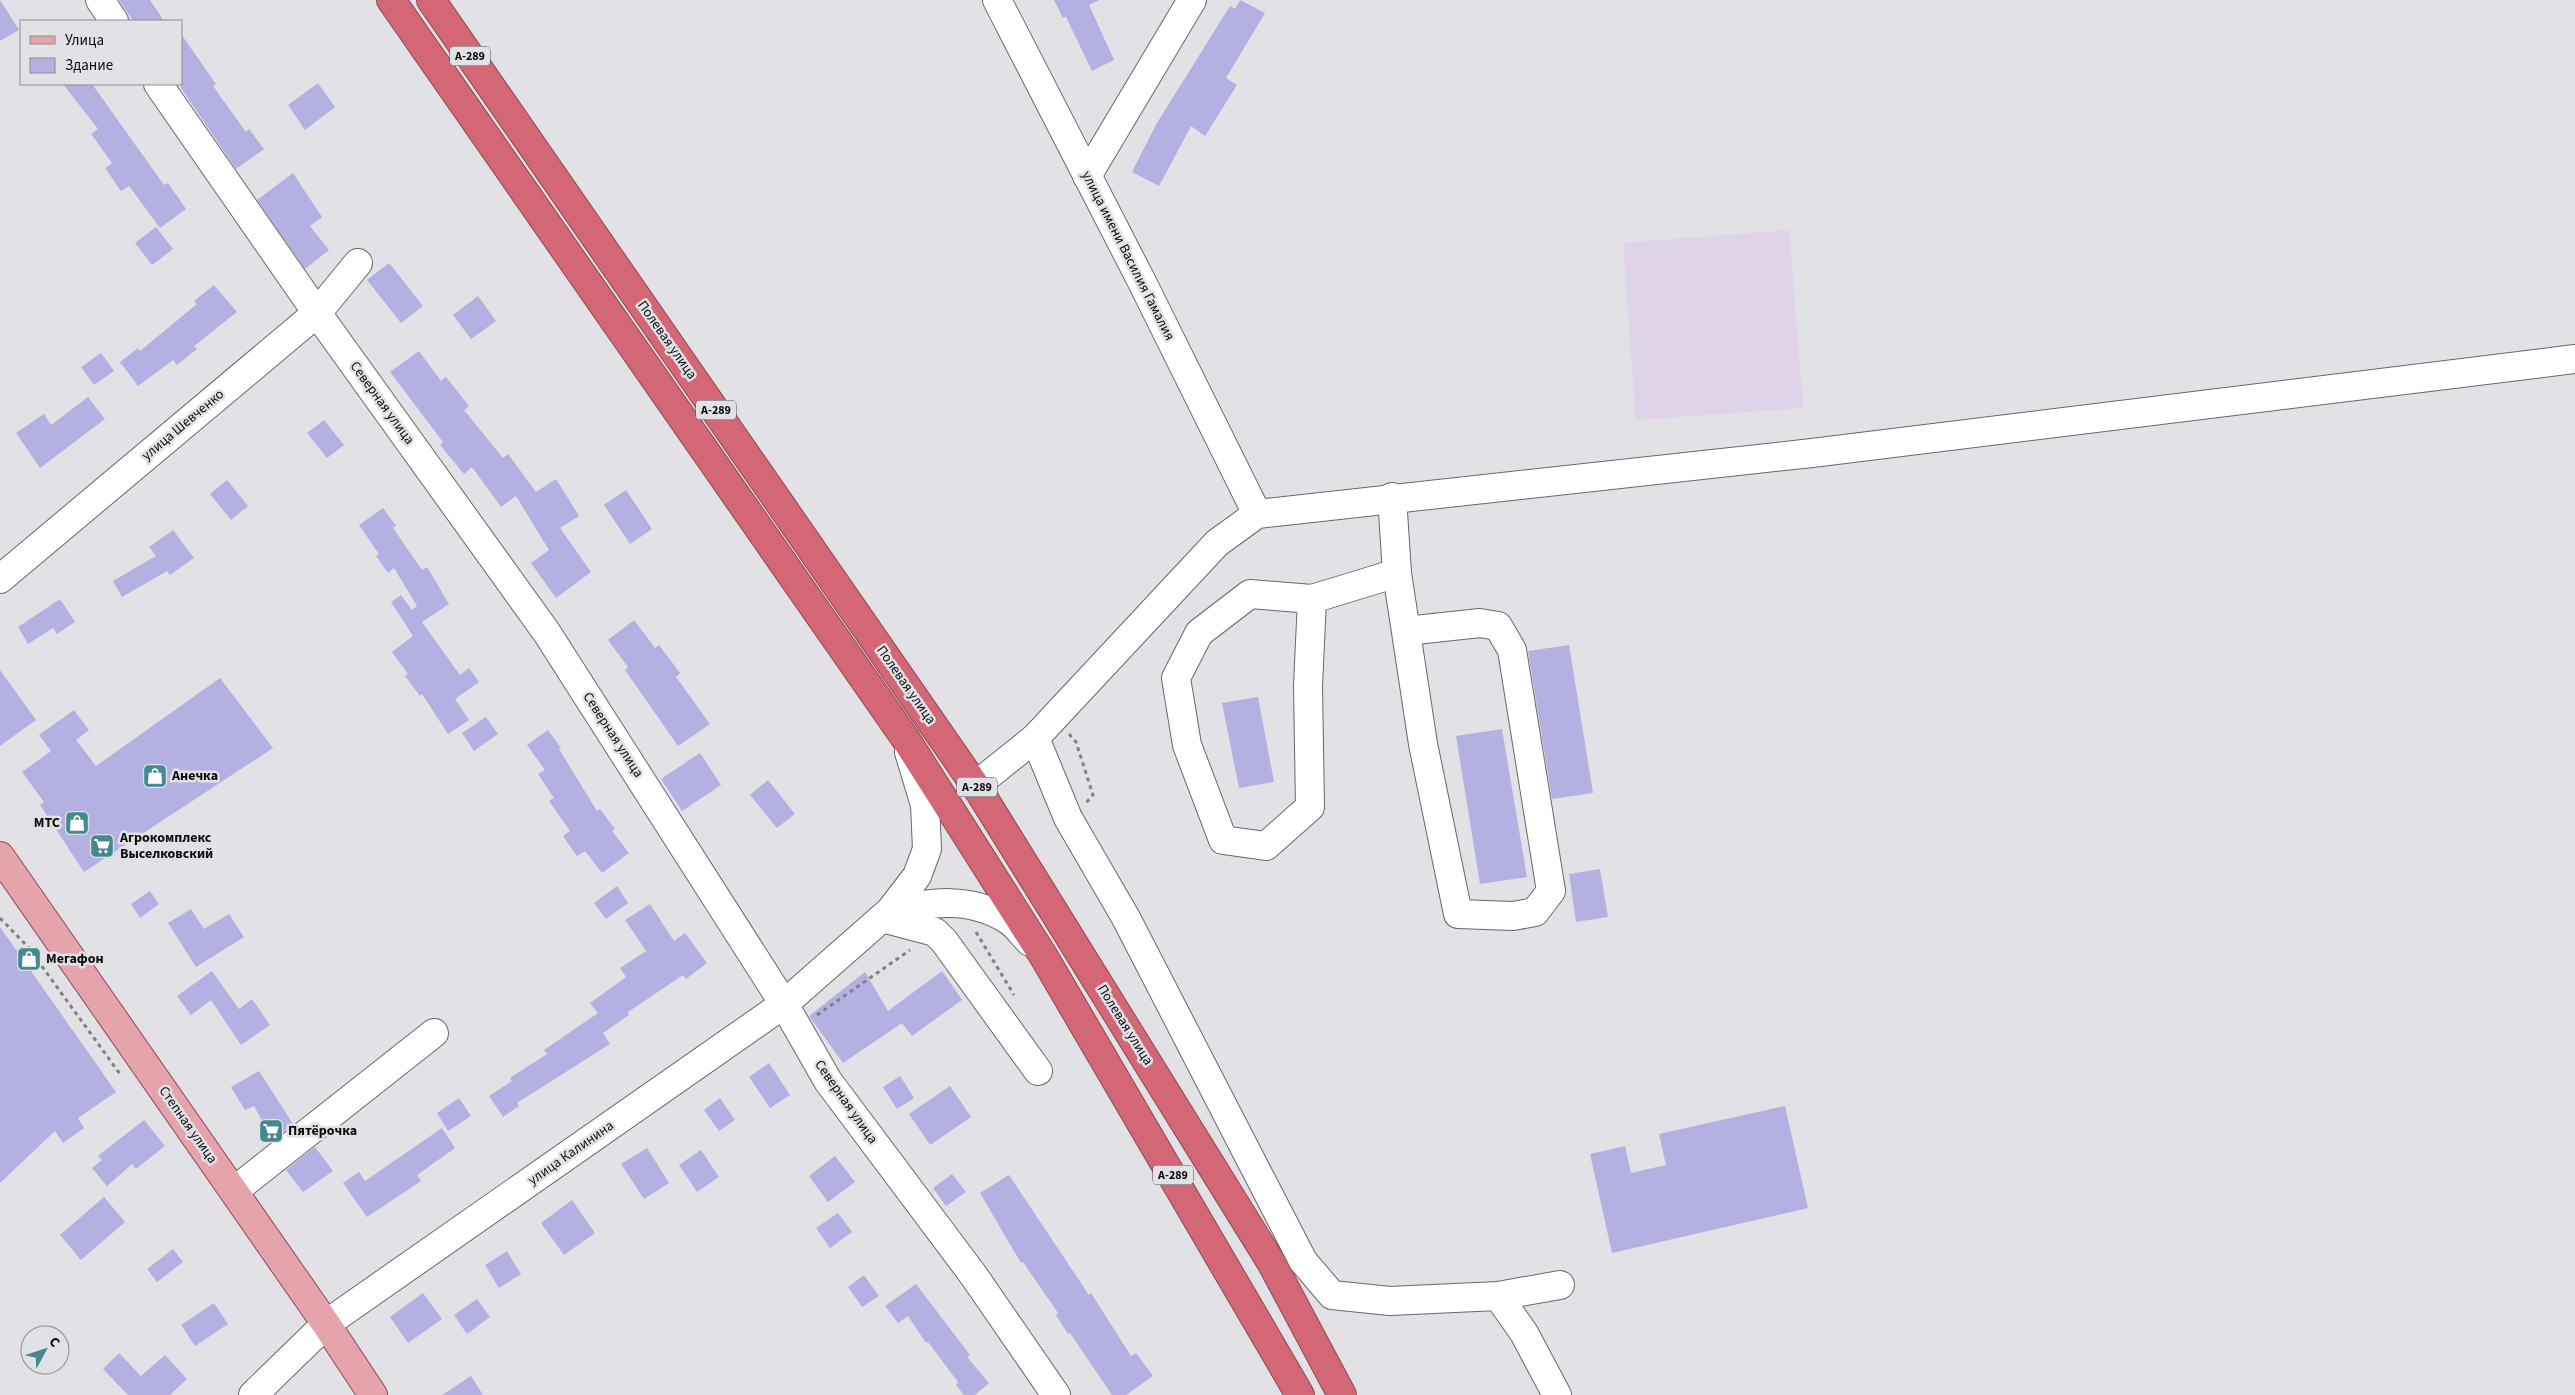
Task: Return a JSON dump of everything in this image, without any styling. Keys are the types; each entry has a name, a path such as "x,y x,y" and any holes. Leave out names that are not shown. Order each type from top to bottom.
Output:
{"highway":[{"name":"А-289","path":"391,0 904,738 1044,957 1300,1395"},
{"name":"Полевая улица","path":"431,0 976,786 1271,1262 1342,1395"}],"main road":[{"name":"Степная улица","path":"0,856 234,1191 373,1395"}],"street":[{"path":"100,0 113,20"},
{"name":"улица имени Василия Гамалия","path":"996,0 1142,282 1257,514"},
{"path":"1087,176 1192,0"},
{"name":"Северная улица","path":"159,85 317,313 547,633 784,1004 828,1081 974,1276 1056,1395"},
{"name":"улица Шевченко","path":"0,579 317,313 358,263"},
{"path":"976,786 1035,738 1217,543 1257,514 1392,497 1812,453 2575,359"},
{"path":"1392,497 1397,573 1423,744 1458,914 1513,916 1535,912 1551,891 1512,650 1498,626 1480,623 1406,631"},
{"path":"1312,599 1308,686 1310,807 1266,846 1223,840 1187,745 1176,678 1199,633 1250,594 1312,599 1397,573"},
{"name":"А-289","path":"886,915 917,876 927,849 925,805 904,738"},
{"path":"1035,738 1068,818 1126,918 1303,1261 1332,1295 1390,1301 1498,1296 1560,1285"},
{"name":"А-289","path":"886,915 925,904 953,902 980,907 1009,920 1044,957"},
{"path":"886,915 935,932 944,940 1038,1071"},
{"name":"улица Калинина","path":"253,1395 326,1324 784,1004 886,915"},
{"path":"234,1191 434,1033"},
{"path":"1498,1296 1524,1333 1557,1395"}],"path":[{"path":"969,930 976,932 1016,998"},
{"path":"798,1028 935,932"}],"shaded area":[{"path":"1789,230 1803,408 1636,420 1623,243"}],"building":[{"path":"0,0 19,30 0,41"},
{"path":"119,0 150,0 163,20 132,20"},
{"path":"1054,0 1099,0 1089,5 1114,60 1092,71 1066,17 1063,18"},
{"path":"1240,0 1265,13 1226,78 1237,85 1205,136 1191,126 1159,186 1132,172 1157,123 1230,6 1235,9"},
{"path":"182,35 216,84 213,86 246,132 249,129 264,149 236,169 181,88"},
{"path":"318,83 335,107 305,130 288,105"},
{"path":"64,85 93,85 164,185 168,183 186,209 160,228 129,186 121,191 105,168 112,163 91,134 98,129"},
{"path":"293,173 322,217 310,226 329,250 305,269 257,200"},
{"path":"156,227 173,249 152,265 135,243"},
{"path":"389,263 423,306 401,323 367,280"},
{"path":"214,285 237,312 194,346 197,349 177,365 173,360 138,386 120,362 138,348 140,351 197,304 194,301"},
{"path":"478,296 496,321 471,339 453,315"},
{"path":"419,351 441,381 446,377 469,406 464,410 503,458 508,454 536,492 556,479 579,516 560,528 591,572 556,598 531,563 549,550 516,496 501,507 472,467 464,474 440,445 443,442 390,372"},
{"path":"101,353 114,371 94,385 81,367"},
{"path":"88,397 105,419 40,468 16,433 44,414 51,425"},
{"path":"324,420 344,445 327,458 307,433"},
{"path":"227,480 248,506 231,520 210,494"},
{"path":"626,490 652,529 630,544 604,505"},
{"path":"383,508 396,526 393,528 422,570 427,567 449,604 422,622 460,675 469,668 479,682 455,699 469,720 448,734 422,694 420,696 405,676 408,674 392,652 413,636 391,602 401,595 412,610 417,606 394,568 388,573 376,556 379,554 359,525"},
{"path":"173,530 194,558 170,575 167,571 122,597 113,581 156,556 149,547"},
{"path":"60,599 75,622 57,634 53,628 28,644 18,627"},
{"path":"634,620 655,648 659,645 680,673 676,677 710,724 678,746 625,670 628,667 608,640"},
{"path":"1569,645 1593,793 1552,799 1528,651"},
{"path":"0,670 36,720 0,746"},
{"name":"Анечка","path":"220,678 273,748 84,872 40,805 44,802 22,772 51,751 39,735 74,710 89,730 76,740 96,766"},
{"path":"1258,697 1274,782 1239,788 1222,703"},
{"path":"486,717 498,734 474,751 462,733"},
{"path":"1502,729 1527,877 1480,884 1456,736"},
{"path":"548,730 561,748 559,749 597,811 600,809 615,829 612,831 629,853 602,873 585,851 577,856 563,836 570,831 549,801 554,798 538,774 545,770 527,745"},
{"path":"700,753 721,785 682,811 661,779"},
{"path":"768,780 795,814 777,828 750,795"},
{"path":"1600,869 1608,917 1576,922 1569,874"},
{"path":"617,886 628,903 606,919 594,903"},
{"path":"150,891 159,904 140,918 131,904"},
{"path":"650,904 674,941 685,933 707,963 686,979 683,975 628,1012 629,1015 603,1033 610,1044 517,1103 519,1106 503,1117 489,1096 512,1081 510,1078 547,1054 544,1050 598,1013 590,1003 626,977 620,968 646,951 625,920"},
{"path":"191,909 204,929 229,914 244,937 196,967 168,923"},
{"path":"0,927 116,1092 78,1118 84,1128 63,1143 55,1131 0,1183"},
{"path":"212,971 239,1009 252,999 270,1025 241,1045 211,1000 191,1015 177,996"},
{"path":"942,971 962,1000 912,1036 902,1023 843,1063 809,1016 865,972 888,1011"},
{"path":"769,1063 790,1095 770,1108 749,1077"},
{"path":"259,1071 293,1124 273,1140 254,1106 245,1110 231,1087"},
{"path":"900,1076 914,1098 897,1109 883,1087"},
{"path":"950,1086 971,1117 930,1145 909,1114"},
{"path":"459,1098 471,1116 448,1131 437,1113"},
{"path":"720,1098 735,1120 719,1131 704,1110"},
{"path":"1785,1106 1808,1208 1612,1253 1590,1154 1625,1146 1631,1173 1666,1165 1659,1134"},
{"path":"144,1120 165,1146 136,1169 132,1164 107,1186 92,1168 102,1160 98,1156"},
{"path":"442,1128 455,1148 417,1175 421,1181 367,1217 343,1183 359,1172 365,1181"},
{"path":"315,1147 333,1171 303,1192 286,1170"},
{"path":"647,1148 669,1183 644,1199 621,1164"},
{"path":"701,1150 719,1177 697,1192 679,1165"},
{"path":"835,1156 855,1182 828,1202 809,1176"},
{"path":"952,1174 966,1192 946,1206 933,1188"},
{"path":"1009,1175 1089,1295 1091,1293 1131,1356 1136,1353 1153,1376 1126,1395 1112,1395 1070,1333 1068,1334 1056,1315 1058,1313 1023,1262 1021,1263 980,1193"},
{"path":"104,1197 125,1222 81,1260 60,1235"},
{"path":"572,1200 595,1233 564,1255 541,1223"},
{"path":"838,1213 852,1232 830,1248 816,1228"},
{"path":"173,1249 183,1262 157,1282 147,1269"},
{"path":"507,1251 521,1274 499,1288 485,1265"},
{"path":"864,1275 879,1296 862,1307 848,1287"},
{"path":"916,1284 970,1355 967,1357 989,1383 975,1395 964,1395 956,1385 958,1382 928,1342 926,1343 908,1316 898,1323 885,1306"},
{"path":"423,1293 442,1319 408,1343 390,1317"},
{"path":"477,1299 490,1317 467,1334 454,1315"},
{"path":"214,1303 228,1324 195,1346 181,1325"},
{"path":"119,1353 141,1376 165,1355 187,1379 170,1395 128,1395 103,1369"},
{"path":"471,1376 483,1395 442,1395"}],"place":[{"name":"Анечка","path":"155,776"},
{"name":"МТС","path":"77,823"},
{"name":"Агрокомплекс Выселковский","path":"102,846"},
{"name":"Мегафон","path":"29,959"},
{"name":"Пятёрочка","path":"271,1131"}]}
